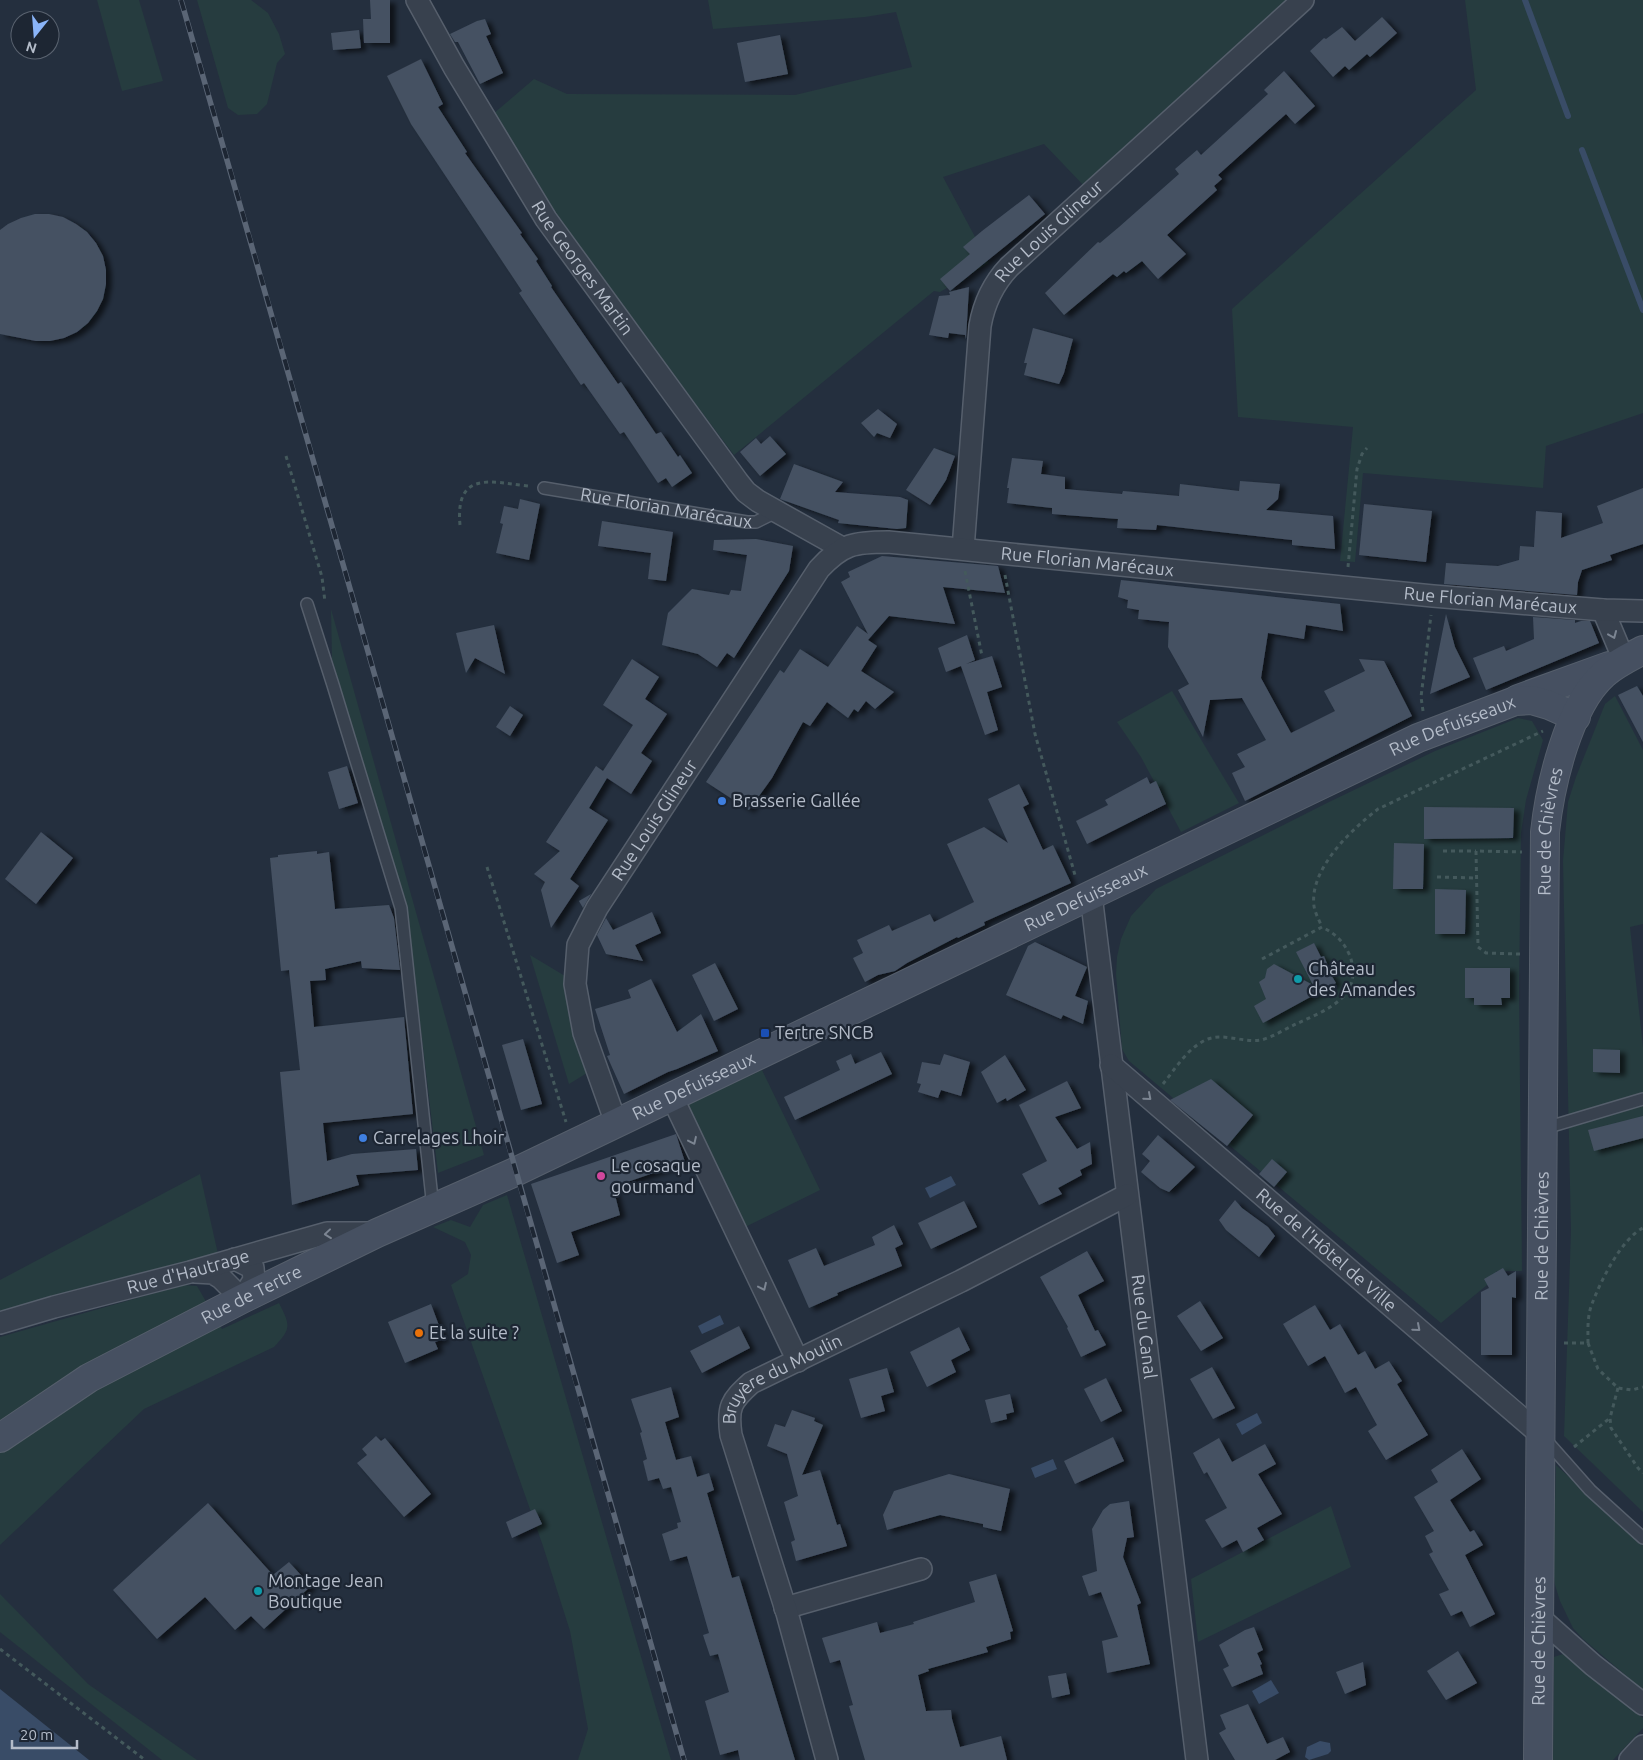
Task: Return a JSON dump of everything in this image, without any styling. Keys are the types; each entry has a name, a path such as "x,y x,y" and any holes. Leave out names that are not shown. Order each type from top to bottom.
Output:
{"street":[{"name":"Rue Georges Martin","path":"417,0 454,67 546,219 738,482 758,502 776,512"},
{"name":"Rue Louis Glineur","path":"964,549 980,326 983,310 1000,276 1303,0"},
{"name":"Rue Florian Marécaux","path":"776,512 842,548 857,544 888,542 1346,588 1603,610 1643,611"},
{"name":"Rue Louis Glineur","path":"616,1123 584,1033 575,984 578,946 597,908 814,578 828,560 842,548"},
{"path":"1603,610 1629,657"},
{"path":"1515,701 1629,657"},
{"path":"1576,717 1584,699 1604,674 1629,657"},
{"name":"Rue Defuisseaux","path":"515,1172 1429,733 1515,701 1532,700 1576,717"},
{"name":"Rue de Chièvres","path":"1538,1760 1544,832 1551,793 1566,741 1576,717"},
{"name":"Rue du Canal","path":"1091,894 1197,1760"},
{"name":"Rue de l'Hôtel de Ville","path":"1111,1065 1540,1434"},
{"path":"672,1096 798,1361"},
{"name":"Rue de Tertre","path":"0,1438 89,1378 242,1299 377,1233 515,1172"},
{"name":"Bruyère du Moulin","path":"827,1760 785,1608 734,1444 730,1424 732,1404 736,1396 751,1383 961,1281 1127,1195"},
{"name":"Rue d'Hautrage","path":"0,1323 54,1306 190,1272 327,1233 377,1233"},
{"path":"190,1272 213,1273 221,1278 242,1299 254,1280 253,1268 235,1259"},
{"path":"785,1608 921,1569"},
{"path":"1539,1617 1594,1665 1643,1704"},
{"path":"1630,1760 1643,1746"}],"lane":[{"name":"Rue Florian Marécaux","path":"544,488 747,522 756,522 776,512"},
{"path":"307,604 401,908 433,1208"},
{"path":"1542,1129 1643,1099"},
{"path":"1540,1434 1590,1490 1643,1538"}],"path":[{"path":"1346,588 1357,469 1362,454 1367,448"},
{"path":"286,456 322,577 326,606"},
{"path":"460,525 459,511 462,500 467,490 473,484 482,482 544,488"},
{"path":"964,549 963,561 982,656"},
{"path":"1001,553 1035,734 1077,882 1091,894"},
{"path":"1429,733 1421,705 1421,697 1434,596"},
{"path":"1150,1100 1197,1046 1209,1039 1225,1037 1261,1040 1330,1008 1342,999 1352,984 1354,969 1346,946 1334,933 1322,928 1314,904 1316,887 1323,868 1336,848 1358,824 1387,805 1576,717"},
{"path":"1443,850 1544,853"},
{"path":"1476,851 1478,947 1486,953 1543,955"},
{"path":"487,867 573,1144"},
{"path":"1437,877 1477,878"},
{"path":"1262,959 1322,928"},
{"path":"1643,1228 1627,1240 1614,1258 1591,1305 1588,1322 1588,1343 1598,1369 1618,1388 1632,1390 1643,1387"},
{"path":"1541,1344 1588,1343"},
{"path":"1618,1388 1610,1418 1611,1428 1643,1473"},
{"path":"1562,1458 1610,1418"},
{"path":"0,1648 145,1760"}],"green space":[{"path":"97,0 139,0 163,81 122,91"},
{"path":"197,0 251,0 268,13 279,34 285,54 277,63 267,104 257,114 238,115 228,108"},
{"path":"708,0 1294,0 1086,188 1044,144 943,177 989,263 940,292 934,291 734,455 557,220 493,114 534,79 567,94 795,95 912,67 896,12 865,17 713,29"},
{"path":"1465,0 1643,0 1643,413 1546,446 1543,488 1363,473 1355,562 1340,561 1353,427 1238,417 1232,309 1476,90"},
{"path":"331,609 484,1155 438,1173 407,913 332,659"},
{"path":"1172,691 1239,803 1181,832 1141,757 1117,722"},
{"path":"1615,696 1643,750 1643,924 1630,927 1643,1047 1643,1512 1564,1436 1571,1231 1563,861 1568,802 1605,704"},
{"path":"1518,718 1532,721 1543,740 1526,800 1521,833 1519,991 1522,1271 1496,1271 1496,1285 1487,1285 1441,1323 1129,1061 1122,1049 1116,974 1117,957 1121,939 1131,916 1156,889 1435,751"},
{"path":"530,955 565,976 568,1012 587,1073 569,1084"},
{"path":"762,1070 820,1190 741,1229 683,1107"},
{"path":"200,1174 218,1254 0,1314 0,1280"},
{"path":"507,1195 671,1760 578,1760 588,1729 570,1631 543,1546 451,1285 468,1274 471,1255 465,1242 433,1227 451,1220 470,1227 483,1205"},
{"path":"183,1285 197,1286 222,1329 279,1303 287,1322 286,1331 274,1347 144,1409 0,1545 0,1337"},
{"path":"1556,1465 1643,1545 1643,1690 1583,1639 1573,1628 1560,1601 1553,1570"},
{"path":"1331,1506 1351,1567 1198,1642 1191,1579"},
{"path":"0,1594 88,1684 197,1760 162,1760 0,1632"},
{"path":"1563,1654 1643,1718 1643,1728 1613,1760 1553,1760 1554,1657"}],"water":[{"path":"951,1176 956,1185 930,1198 925,1188"},
{"path":"720,1315 724,1324 702,1334 698,1326"},
{"path":"1257,1413 1262,1423 1242,1435 1236,1424"},
{"path":"1053,1459 1057,1469 1035,1478 1031,1468"},
{"path":"1271,1680 1279,1693 1259,1704 1252,1691"},
{"path":"0,1689 89,1760 0,1760"},
{"path":"1320,1741 1330,1743 1331,1751 1328,1754 1309,1760 1305,1757 1307,1747"}],"building":[{"path":"370,0 390,0 390,43 364,43 363,19 371,19"},
{"path":"1382,17 1397,33 1370,57 1367,54 1349,70 1345,66 1333,77 1310,51 1324,38 1326,39 1342,27 1355,41"},
{"path":"485,19 491,34 486,36 503,73 480,84 458,42 455,42 450,34"},
{"path":"359,30 361,48 333,50 331,33"},
{"path":"780,35 788,74 745,82 737,43"},
{"path":"421,59 443,104 438,107 467,152 465,153 522,233 520,234 538,259 536,261 551,287 618,384 621,382 656,434 661,432 678,457 680,455 692,473 672,487 666,478 658,483 624,432 620,434 584,383 581,385 519,293 522,291 411,124 387,76"},
{"path":"1284,71 1315,106 1295,124 1286,114 1218,175 1222,179 1214,186 1217,190 1167,235 1186,254 1158,279 1142,261 1126,273 1124,271 1117,277 1113,274 1064,315 1045,293 1098,242 1100,243 1179,174 1175,169 1197,150 1201,155 1268,94 1264,90"},
{"path":"1029,195 1045,214 950,291 940,279 970,254 963,247"},
{"path":"35,214 63,217 87,232 103,256 106,270 103,299 88,323 77,332 64,338 50,341 36,341 0,334 0,230 21,218"},
{"path":"969,287 966,339 965,335 949,333 948,338 929,335 939,296 950,295 949,292"},
{"path":"1033,328 1073,339 1064,373 1059,384 1024,375 1027,363 1024,363"},
{"path":"878,409 897,424 890,438 877,433 874,437 861,423"},
{"path":"770,436 786,454 760,476 740,452 756,438 761,444"},
{"path":"934,448 955,456 946,480 930,505 906,490"},
{"path":"1012,458 1043,461 1041,474 1065,477 1065,489 1122,494 1123,491 1179,496 1180,484 1239,491 1240,481 1280,484 1278,499 1266,510 1333,516 1335,549 1292,545 1292,540 1157,525 1156,530 1117,528 1118,519 1052,514 1052,508 1007,503 1009,488 1007,488"},
{"path":"794,464 843,482 835,492 900,497 908,500 906,528 897,529 838,523 839,520 780,499"},
{"path":"1643,488 1643,544 1610,555 1612,560 1582,570 1578,582 1577,595 1444,584 1446,563 1498,566 1519,560 1520,546 1534,547 1536,511 1562,513 1561,538 1603,523 1597,506"},
{"path":"520,499 540,504 529,560 496,553 503,524 500,523 504,506 518,509"},
{"path":"1364,504 1432,511 1426,562 1359,555"},
{"path":"602,521 673,532 666,581 648,579 651,553 598,546"},
{"path":"756,539 793,546 789,571 734,658 727,653 717,667 698,654 662,645 668,613 692,589 729,595 731,590 741,591 747,555 713,550 714,540"},
{"path":"882,556 998,566 1005,593 943,587 955,624 889,616 868,640 877,646 861,671 894,692 875,709 866,701 858,712 854,709 848,718 827,702 810,726 803,722 772,778 749,810 706,782 780,670 784,673 800,649 828,667 857,626 868,634 841,582 850,577 848,572"},
{"path":"1121,580 1340,604 1343,631 1306,625 1304,639 1268,633 1261,678 1291,733 1335,711 1324,691 1365,671 1359,659 1384,661 1412,716 1245,801 1232,773 1245,767 1237,754 1266,740 1242,698 1210,700 1203,737 1178,690 1189,684 1168,647 1169,622 1138,619 1139,610 1127,608 1128,600 1118,597"},
{"path":"1446,614 1455,647 1470,677 1430,694"},
{"path":"1533,617 1575,620 1575,623 1590,621 1599,643 1486,690 1473,658 1504,646 1506,651 1534,639"},
{"path":"494,625 505,674 475,658 466,673 456,633"},
{"path":"967,635 975,660 966,664 992,656 1002,687 987,692 998,730 985,735 961,666 946,672 938,648"},
{"path":"632,659 659,677 645,699 667,714 641,753 652,761 631,794 607,778 589,808 608,820 570,879 579,886 551,928 541,890 545,882 534,874 560,851 546,842 596,766 603,771 633,725 603,705"},
{"path":"1637,686 1643,696 1643,742 1618,695"},
{"path":"510,706 523,715 510,736 496,727"},
{"path":"347,766 358,803 339,809 328,772"},
{"path":"1147,777 1150,784 1156,781 1166,804 1087,844 1076,821 1108,805 1105,800"},
{"path":"1019,784 1029,804 1023,807 1043,850 1053,845 1071,883 984,922 985,925 957,937 895,971 878,975 865,982 853,958 863,953 857,940 889,925 892,931 930,914 934,922 974,902 947,844 984,827 1008,843 988,799"},
{"path":"1424,807 1514,808 1513,838 1424,839"},
{"path":"41,832 73,858 36,904 5,879"},
{"path":"1394,843 1424,844 1423,889 1393,889"},
{"path":"317,851 317,854 329,852 335,909 389,905 394,918 400,970 362,968 361,961 325,969 326,980 310,981 314,1027 404,1017 413,1114 323,1123 327,1161 352,1154 416,1149 418,1170 356,1175 359,1185 292,1205 280,1072 300,1070 289,970 281,971 270,858 278,857 278,855"},
{"path":"1435,889 1466,890 1465,934 1435,934"},
{"path":"591,894 583,908 579,901"},
{"path":"652,912 661,933 635,945 643,961 606,954 597,935 606,918 613,930"},
{"path":"1035,942 1087,967 1075,996 1088,1001 1083,1024 1063,1015 1061,1019 1006,995 1028,946"},
{"name":"Château des Amandes","path":"1314,943 1321,957 1324,956 1327,968 1336,983 1263,1023 1254,1006 1266,999 1259,982 1265,978 1267,969 1274,964 1313,985 1296,952"},
{"path":"715,963 738,1009 714,1021 692,975"},
{"path":"1465,968 1510,968 1510,998 1501,998 1502,1005 1474,1005 1474,998 1465,998"},
{"path":"651,979 677,1032 701,1014 718,1051 668,1072 624,1094 607,1056 610,1055 595,1009 631,998 628,990"},
{"path":"523,1039 542,1104 521,1110 502,1045"},
{"path":"1593,1049 1620,1050 1620,1073 1593,1072"},
{"path":"881,1052 892,1074 795,1120 784,1097 840,1070 836,1061 851,1054 855,1064"},
{"path":"944,1054 970,1062 961,1096 941,1090 938,1098 918,1092 921,1084 917,1083 922,1062 940,1065"},
{"path":"1005,1055 1026,1090 1007,1101 1006,1098 997,1103 981,1072"},
{"path":"1211,1079 1253,1115 1227,1146 1170,1100"},
{"path":"1067,1081 1081,1108 1055,1117 1077,1149 1090,1142 1092,1164 1080,1170 1082,1175 1058,1188 1062,1194 1039,1205 1022,1174 1047,1161 1019,1105"},
{"path":"1643,1116 1643,1138 1594,1151 1588,1130"},
{"path":"676,1134 685,1162 613,1187 620,1215 571,1232 579,1255 557,1263 531,1184"},
{"path":"1158,1135 1195,1167 1169,1192 1160,1188 1141,1172 1150,1161 1142,1154"},
{"path":"1272,1159 1287,1172 1274,1187 1259,1174"},
{"path":"1235,1200 1242,1208 1268,1227 1275,1236 1259,1257 1226,1230 1219,1220"},
{"path":"964,1201 977,1227 931,1249 918,1223"},
{"path":"894,1225 903,1244 895,1248 902,1266 837,1293 838,1295 809,1308 788,1260 816,1248 824,1266 875,1245 872,1237"},
{"path":"1087,1251 1104,1281 1078,1295 1095,1331 1098,1330 1106,1345 1081,1357 1068,1327 1040,1277"},
{"path":"1503,1268 1508,1276 1516,1271 1516,1298 1512,1297 1512,1355 1481,1355 1481,1292 1489,1288 1484,1279"},
{"path":"1200,1301 1223,1338 1201,1351 1177,1316"},
{"path":"431,1304 444,1339 435,1342 438,1349 405,1363 388,1322"},
{"path":"1315,1305 1330,1330 1340,1324 1358,1355 1365,1351 1375,1369 1389,1361 1402,1381 1397,1384 1428,1435 1386,1460 1368,1431 1377,1425 1356,1387 1345,1393 1325,1356 1308,1366 1283,1324"},
{"path":"739,1326 750,1348 702,1373 690,1351"},
{"path":"959,1327 970,1350 951,1360 956,1372 927,1387 910,1352"},
{"path":"1212,1367 1235,1408 1213,1419 1190,1379"},
{"path":"887,1368 894,1392 881,1396 885,1411 861,1418 849,1379"},
{"path":"1106,1378 1122,1411 1101,1422 1084,1389"},
{"path":"671,1387 679,1417 665,1422 676,1460 691,1456 697,1477 709,1473 714,1490 707,1493 732,1578 739,1576 795,1760 740,1760 738,1750 720,1755 705,1701 729,1692 718,1654 710,1656 703,1635 709,1633 687,1556 670,1561 662,1534 678,1528 677,1523 681,1522 671,1487 663,1489 659,1478 648,1481 643,1461 647,1459 640,1433 642,1432 631,1399"},
{"path":"1010,1394 1014,1412 1006,1414 1007,1419 991,1423 985,1400"},
{"path":"792,1410 815,1418 814,1421 823,1425 802,1475 820,1470 837,1525 840,1524 847,1546 796,1561 791,1542 795,1540 784,1502 798,1496 787,1454 767,1446 775,1424 785,1427"},
{"path":"376,1436 381,1441 385,1438 431,1494 404,1517 357,1463 367,1455 362,1449"},
{"path":"1113,1437 1124,1461 1075,1484 1064,1461"},
{"path":"1219,1438 1232,1462 1265,1444 1276,1464 1258,1474 1282,1514 1257,1528 1264,1540 1243,1552 1237,1540 1222,1548 1205,1520 1227,1508 1207,1472 1204,1474 1193,1453"},
{"path":"1462,1449 1481,1479 1450,1500 1470,1532 1474,1530 1483,1545 1465,1555 1495,1614 1470,1627 1462,1611 1451,1616 1439,1594 1449,1590 1429,1554 1433,1552 1425,1536 1434,1531 1414,1497 1438,1482 1431,1470"},
{"path":"949,1474 1010,1489 1001,1531 983,1527 983,1524 940,1515 887,1530 883,1515 894,1491"},
{"path":"1129,1501 1134,1537 1127,1538 1123,1557 1141,1603 1137,1605 1150,1664 1107,1673 1102,1641 1118,1637 1101,1592 1089,1596 1082,1576 1097,1571 1092,1529 1103,1510 1110,1504"},
{"path":"208,1503 273,1575 289,1562 311,1586 264,1629 251,1616 235,1630 205,1597 157,1639 113,1590"},
{"path":"535,1509 542,1524 512,1538 506,1522"},
{"path":"996,1574 1013,1631 1010,1632 1011,1639 986,1647 988,1652 928,1669 929,1671 918,1675 926,1711 951,1710 960,1747 1001,1736 1007,1760 865,1760 849,1706 853,1705 840,1660 830,1663 822,1638 877,1622 880,1633 914,1624 913,1622 975,1602 969,1582"},
{"path":"1254,1627 1263,1650 1257,1653 1262,1664 1260,1665 1263,1674 1232,1687 1223,1669 1229,1666 1219,1645"},
{"path":"1458,1651 1477,1683 1446,1700 1427,1671"},
{"path":"1363,1662 1366,1685 1345,1694 1336,1672"},
{"path":"1066,1673 1070,1694 1052,1698 1048,1676"},
{"path":"1248,1704 1267,1744 1283,1737 1290,1752 1275,1760 1235,1760 1219,1733 1226,1729 1220,1715"}],"waterway":[{"path":"1525,0 1568,116"},
{"path":"1582,150 1643,310"}],"railway":[{"path":"181,0 684,1760"}],"place":[{"name":"Brasserie Gallée","path":"722,801"},
{"name":"Château des Amandes","path":"1298,979"},
{"name":"Tertre SNCB","path":"765,1033"},
{"name":"Carrelages Lhoir","path":"363,1138"},
{"name":"Le cosaque gourmand","path":"601,1176"},
{"name":"Et la suite ?","path":"419,1333"},
{"name":"Montage Jean Boutique","path":"258,1591"}]}
